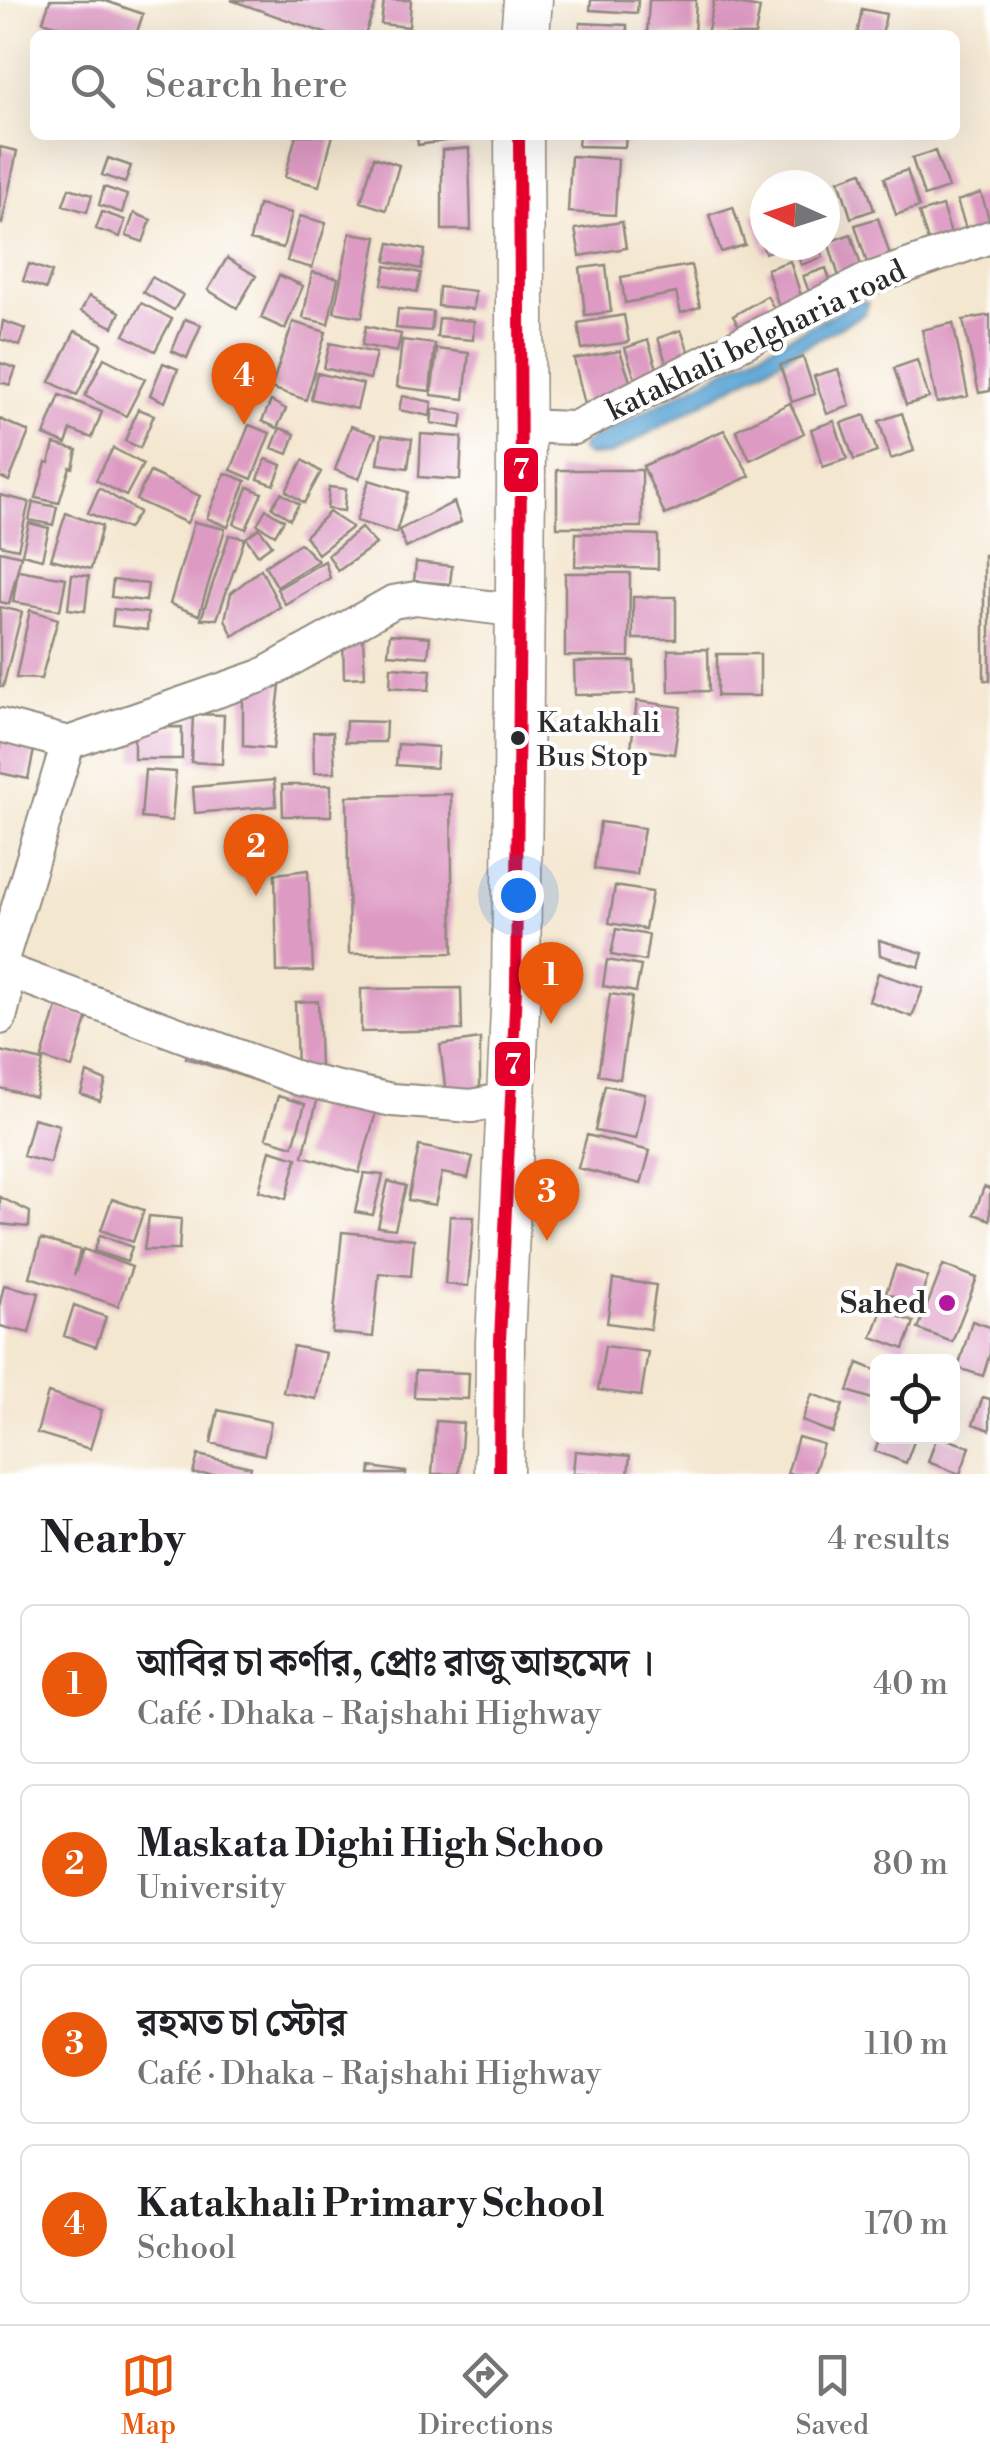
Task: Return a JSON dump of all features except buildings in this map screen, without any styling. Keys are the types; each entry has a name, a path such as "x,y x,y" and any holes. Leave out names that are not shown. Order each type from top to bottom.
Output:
{"highway":[{"path":"525,30 528,0"},
{"path":"499,1474 500,1340 516,987 519,140"}],"street":[{"name":"katakhali belgharia road","path":"521,426 574,428 867,280 990,238"},
{"path":"0,725 68,744 261,676 393,602 416,598 520,611"},
{"path":"68,744 0,967 300,1079 392,1100 472,1106 511,1098"},
{"path":"0,994 6,998 0,1018"}],"water":[{"path":"860,300 868,303 865,313 611,454 589,456 582,451 583,444 591,439"}],"transit line":[{"name":"7","path":"499,1474 500,1341 516,987 521,484 519,140"}],"place":[{"name":"Katakhali Primary School","path":"244,425"},
{"name":"Katakhali Bus Stop","path":"518,738"},
{"name":"Maskata Dighi High Schoo","path":"256,896"},
{"name":"আবির চা কর্ণার, প্রোঃ রাজু আহমেদ ।","path":"551,1024"},
{"name":"রহমত চা স্টোর","path":"547,1241"},
{"name":"Sahed","path":"947,1303"}]}
